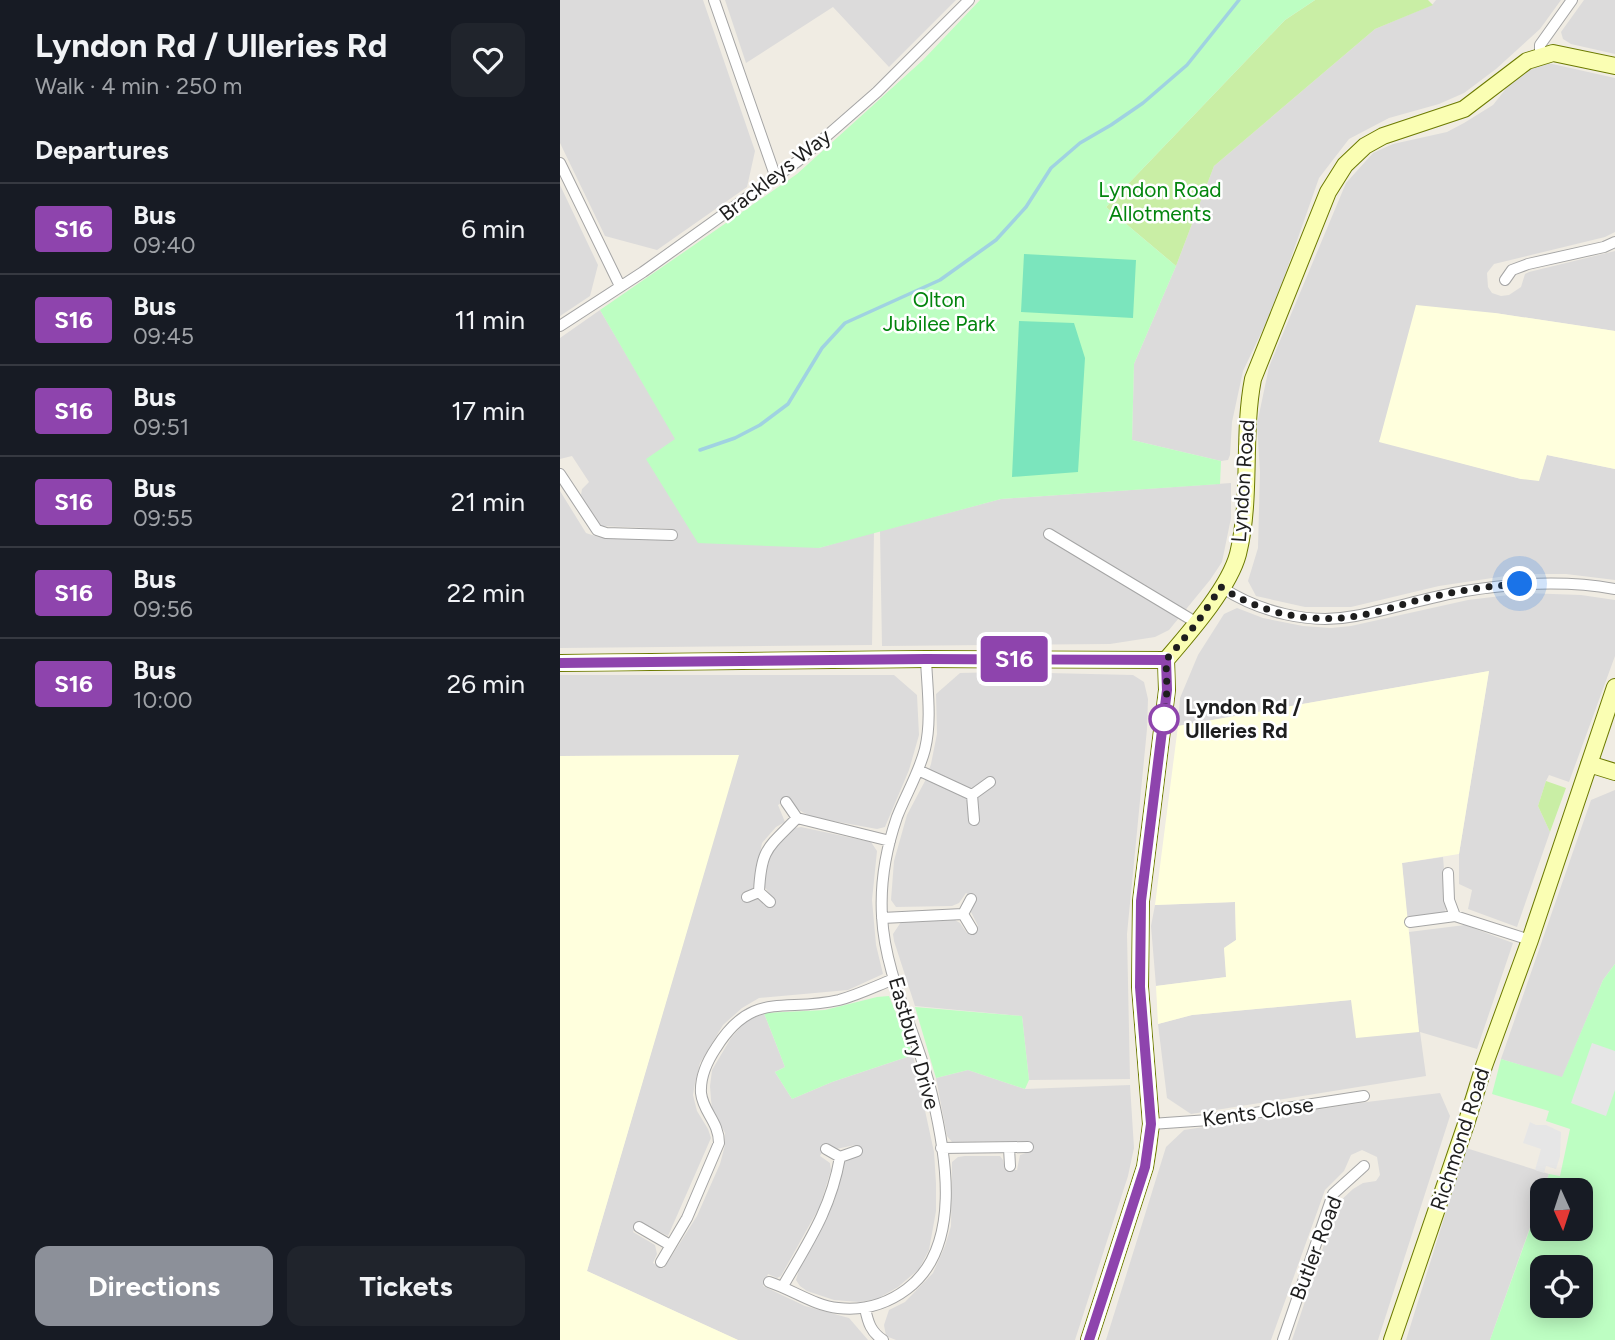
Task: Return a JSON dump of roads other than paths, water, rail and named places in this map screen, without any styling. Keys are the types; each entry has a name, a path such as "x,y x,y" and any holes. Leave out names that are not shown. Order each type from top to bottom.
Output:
{"street":[{"path":"714,0 776,178"},
{"name":"Brackleys Way","path":"560,326 654,264 799,161 877,92 969,0"},
{"path":"1572,0 1541,45 1539,56 1553,53 1569,55 1615,66"},
{"name":"Lyndon Road","path":"1166,660 1197,623 1221,587 1237,556 1244,518 1248,405 1253,379 1328,192 1345,164 1365,146 1383,136 1464,109 1527,61 1539,56"},
{"path":"560,163 620,286"},
{"path":"1504,280 1513,270 1528,264 1604,247 1615,242"},
{"path":"562,482 597,530 606,533 672,535"},
{"path":"1049,534 1197,623"},
{"path":"1221,587 1248,602 1302,618 1353,617 1422,599 1504,585 1563,584 1615,589"},
{"path":"560,663 926,659 1166,660 1167,690 1141,901 1139,944 1142,1029 1151,1124 1145,1167 1089,1340"},
{"name":"Eastbury Drive","path":"769,1282 831,1307 866,1308 881,1304 910,1287 930,1266 943,1231 946,1195 932,1093 894,979 882,918 882,876 890,841 926,746 926,659"},
{"name":"Richmond Road","path":"1392,1340 1466,1124 1483,1066 1530,940 1615,687"},
{"path":"1589,764 1615,772"},
{"path":"918,770 972,796"},
{"path":"972,796 990,782"},
{"path":"972,796 974,820"},
{"path":"786,802 797,818 890,841"},
{"path":"759,892 760,867 765,852 797,818"},
{"path":"1448,873 1449,900 1455,916"},
{"path":"747,897 759,892"},
{"path":"759,892 770,901"},
{"path":"963,915 971,900"},
{"path":"882,918 963,915"},
{"path":"963,915 972,929"},
{"path":"1410,922 1455,916 1530,940"},
{"path":"661,1262 687,1218 719,1143 719,1132 704,1105 701,1093 705,1069 713,1052 734,1023 764,1007 839,1000 894,979"},
{"name":"Kents Close","path":"1151,1124 1209,1119 1364,1096"},
{"path":"1009,1147 1010,1166"},
{"path":"941,1148 1028,1147"},
{"path":"826,1149 840,1157 858,1151"},
{"path":"783,1286 826,1210 840,1157"},
{"name":"Butler Road","path":"1283,1340 1332,1194 1364,1166"},
{"path":"639,1227 670,1245"},
{"path":"866,1308 868,1322 874,1334 883,1340"}],"waterway":[{"path":"700,450 735,438 760,425 788,404 822,348 845,323 940,280 996,240 1026,207 1051,168 1080,143 1143,103 1187,65 1239,0"}],"place":[{"name":"Lyndon Rd / Ulleries Rd","path":"1164,719"}],"park label":[{"name":"Lyndon Road Allotments","path":"1160,202"},
{"name":"Olton Jubilee Park","path":"939,312"}]}
